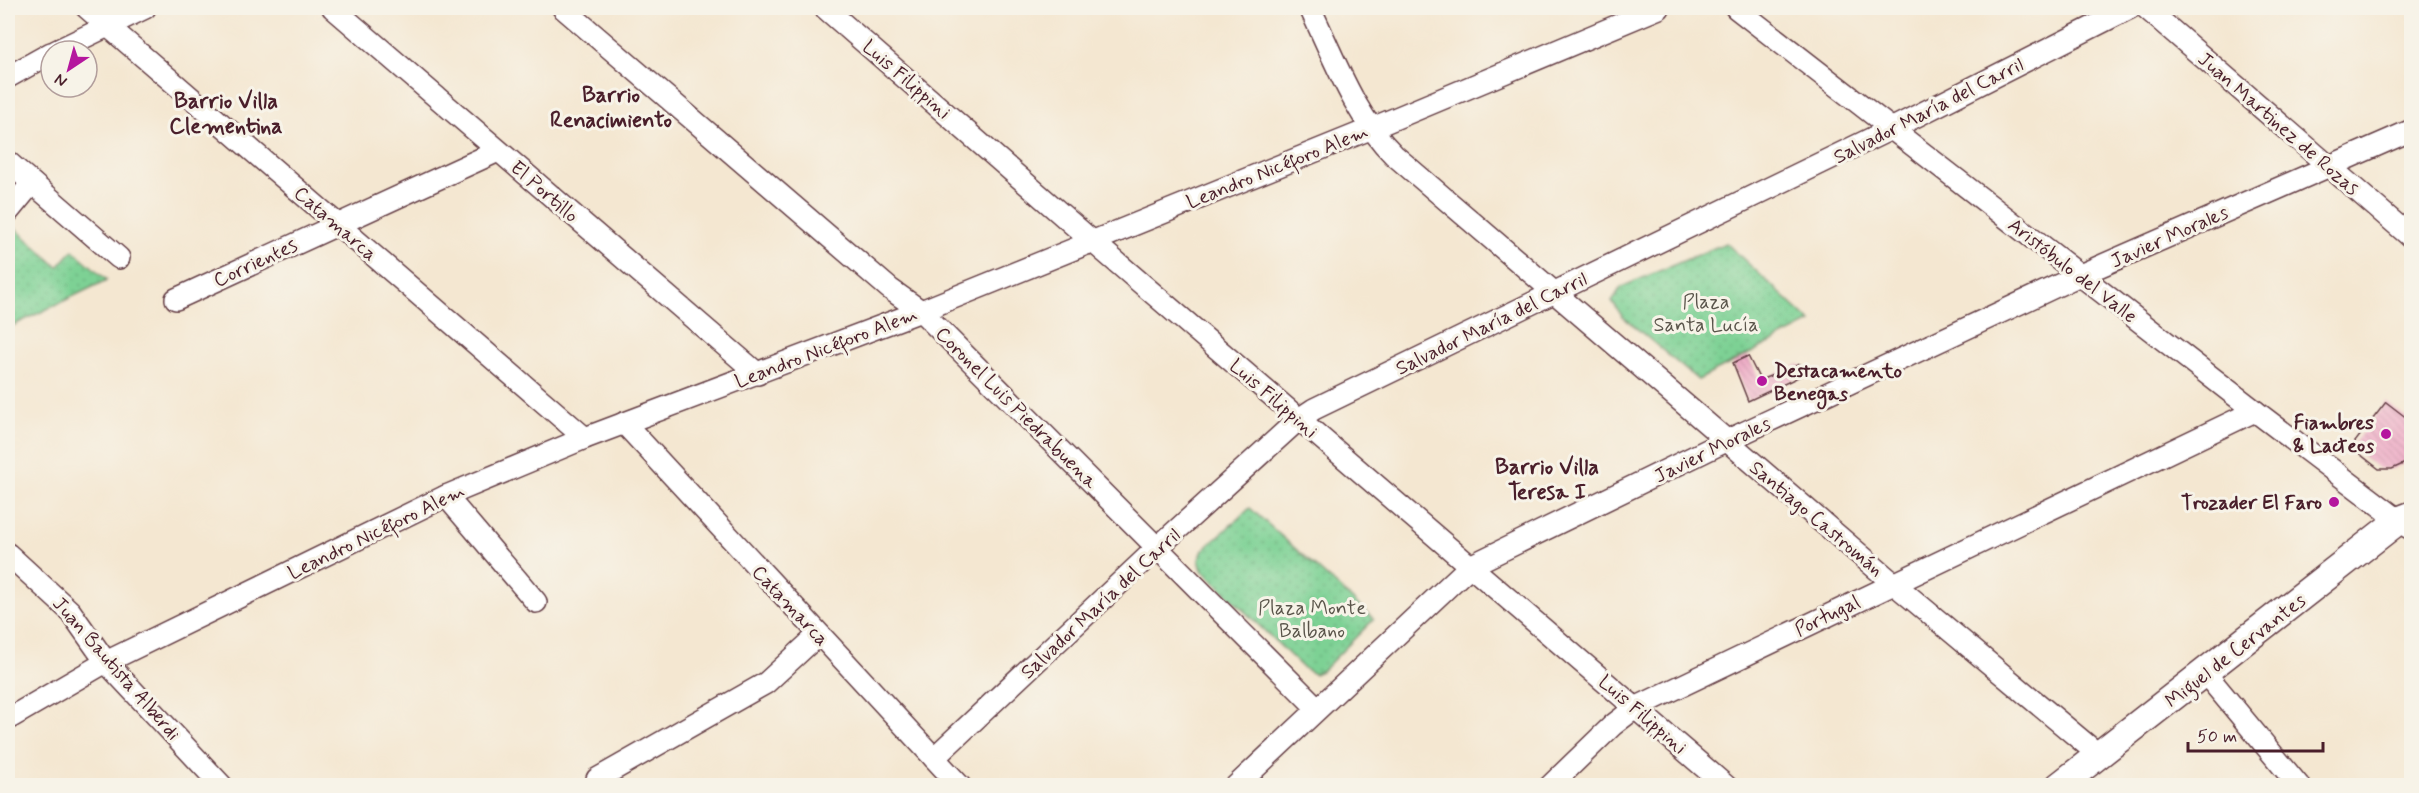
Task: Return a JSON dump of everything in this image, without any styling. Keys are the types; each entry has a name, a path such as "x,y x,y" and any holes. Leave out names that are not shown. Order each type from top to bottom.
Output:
{"main road":[{"name":"Miguel de Cervantes","path":"2059,786 2205,673 2408,522"}],"street":[{"name":"Catamarca","path":"87,8 585,438"},
{"path":"81,39 145,8"},
{"name":"El Portillo","path":"333,8 758,374"},
{"name":"Coronel Luis Piedrabuena","path":"563,8 890,289 921,311 1317,708"},
{"name":"Luis Filippini","path":"825,8 1092,241 1726,786"},
{"name":"Santiago Castromán","path":"1310,8 1370,129 1394,155 1726,441 2099,755"},
{"name":"Leandro Nicéforo Alem","path":"8,718 106,662 446,496 585,438 921,311 1370,129 1659,8"},
{"name":"Aristóbulo del Valle","path":"1736,8 2255,411 2408,522"},
{"name":"Salvador María del Carril","path":"934,758 1157,548 1299,419 1334,398 1891,129 2130,8"},
{"name":"Juan Martinez de Rozas","path":"2146,8 2412,238"},
{"path":"8,77 39,60"},
{"name":"Javier Morales","path":"1236,786 1470,566 1726,441 2080,275 2412,130"},
{"name":"Corrientes","path":"176,299 498,151"},
{"path":"8,162 119,258"},
{"path":"8,212 32,183"},
{"name":"Portugal","path":"1550,786 1613,725 1635,708 2255,411"},
{"name":"Catamarca","path":"624,423 960,786"},
{"path":"446,496 536,602"},
{"name":"Juan Bautista Alberdi","path":"8,554 70,611 106,662 222,786"},
{"path":"597,779 766,683 818,635"},
{"path":"2205,673 2299,786"}],"green space":[{"path":"14,227 58,267 73,250 107,280 8,328 8,234"},
{"name":"Plaza Santa Lucía","path":"1726,243 1811,322 1698,380 1622,316 1612,301 1621,287"},
{"name":"Plaza Monte Balbano","path":"1250,508 1374,619 1323,670 1314,674 1303,668 1202,570 1199,560 1203,550"}],"building":[{"name":"Destacamento Benegas","path":"1748,356 1760,380 1800,364 1805,374 1748,401 1733,363"},
{"name":"Fiambres & Lacteos","path":"2386,402 2412,422 2412,460 2392,469 2379,469 2351,447"}],"place":[{"name":"Destacamento Benegas","path":"1762,381"},
{"name":"Fiambres & Lacteos","path":"2386,434"},
{"name":"Trozader El Faro","path":"2334,502"}],"district":[{"name":"Barrio Renacimiento","path":"611,106"},
{"name":"Barrio Villa Clementina","path":"226,112"},
{"name":"Barrio Villa Teresa I","path":"1547,479"}]}
